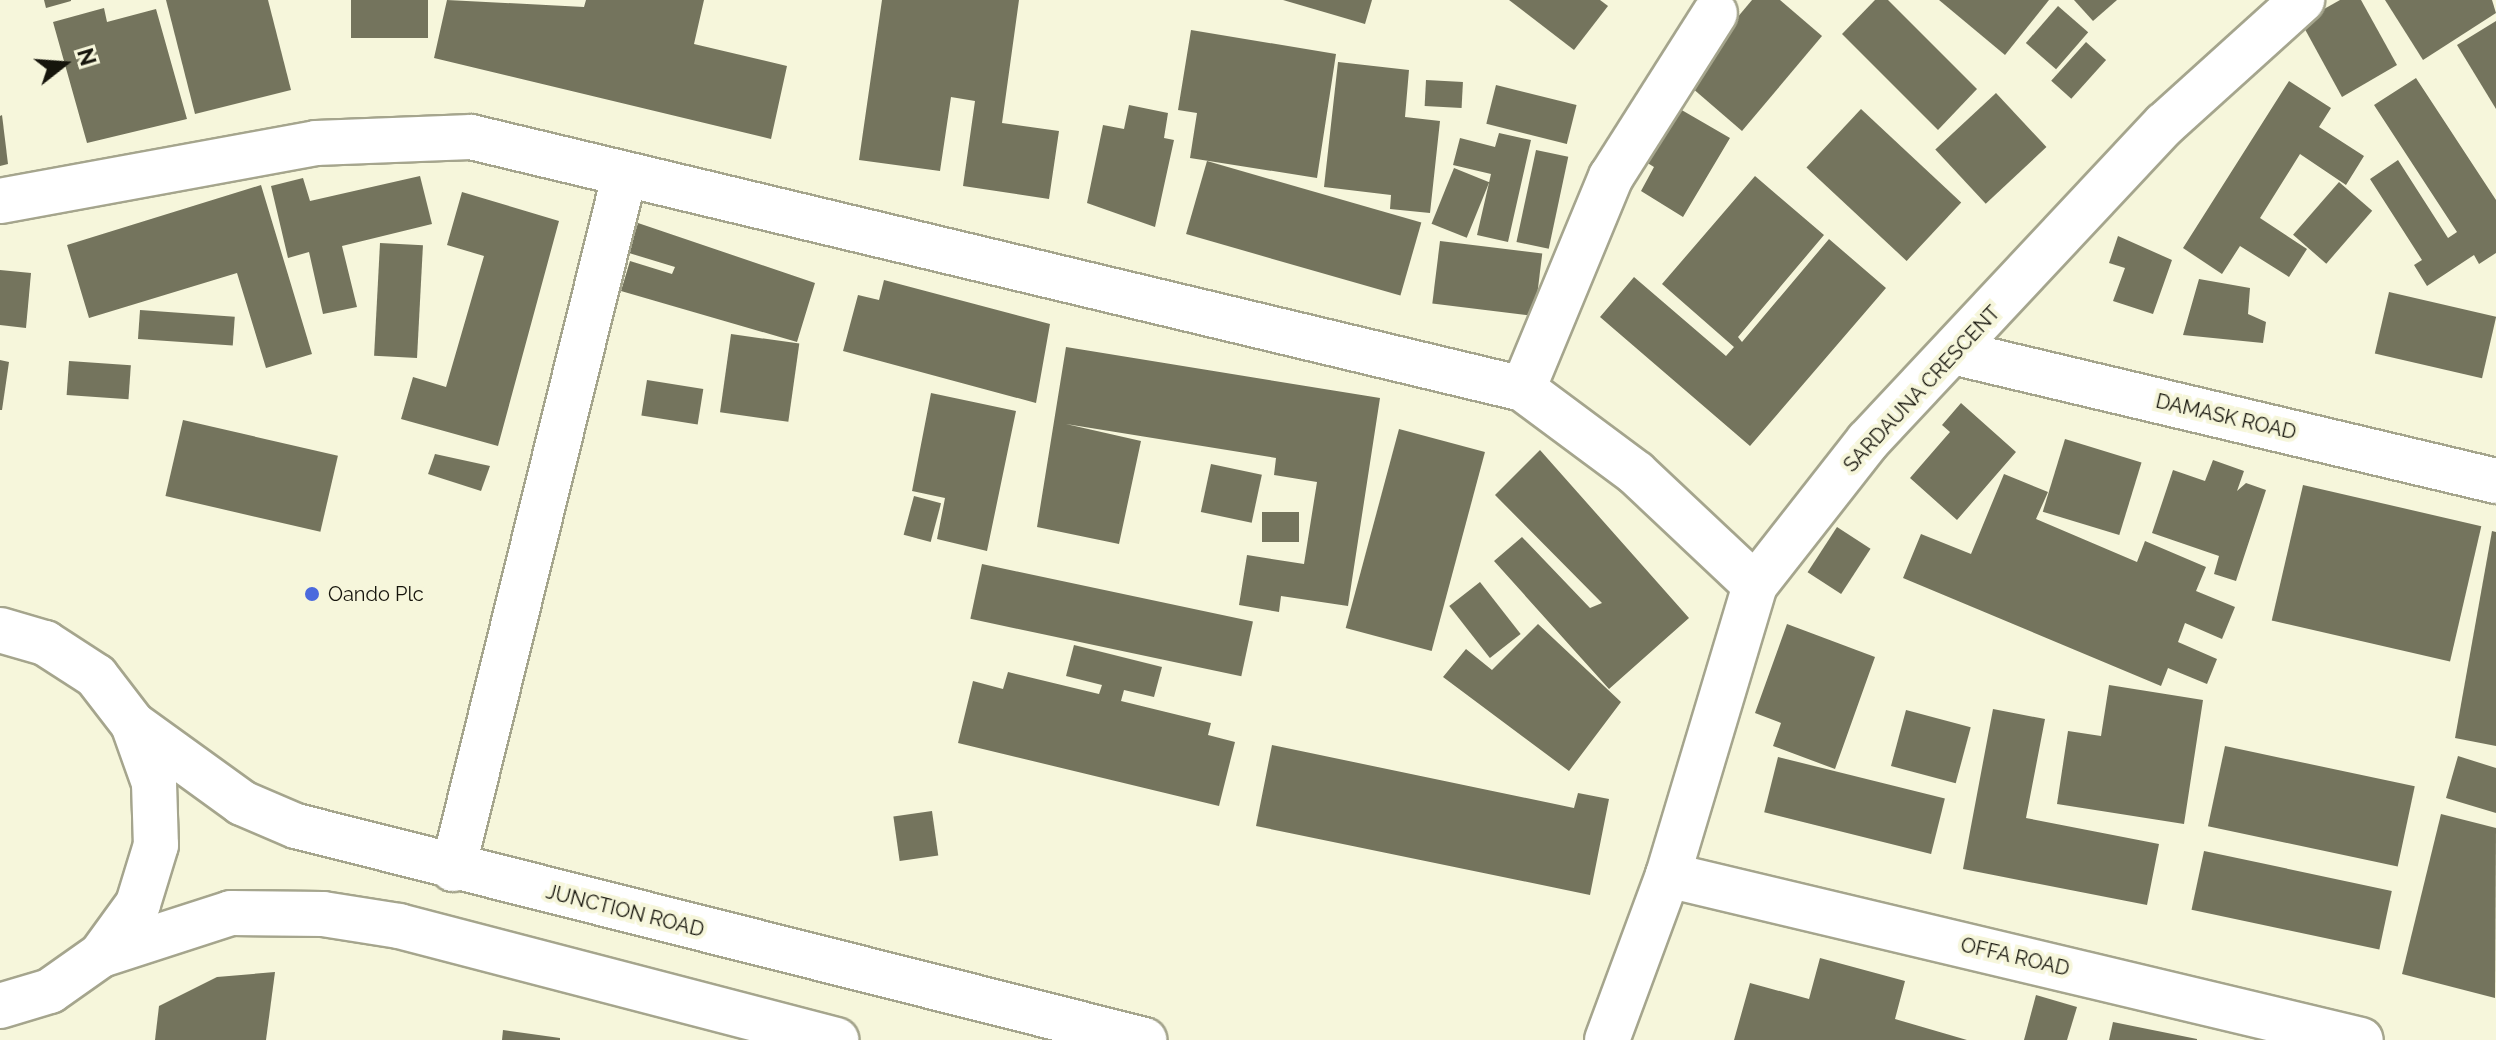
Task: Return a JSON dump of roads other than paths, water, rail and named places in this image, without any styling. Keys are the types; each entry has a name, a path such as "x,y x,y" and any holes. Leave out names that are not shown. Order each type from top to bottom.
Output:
{"street":[{"name":"SARDAUNA CRESCENT","path":"1607,1040 1668,875 1755,585 1868,441 1957,353 2165,124 2302,0"},
{"path":"1523,389 1611,177 1715,13"},
{"path":"0,201 316,143 471,137 624,177 1523,389 1636,473 1755,585"},
{"path":"453,869 624,177"},
{"name":"DAMASK ROAD","path":"1957,353 2496,481"},
{"path":"0,630 45,643 96,676 133,724 154,783 156,845 138,904 101,955"},
{"name":"JUNCTION ROAD","path":"133,724 242,803 296,826 453,869 1144,1040"},
{"name":"OFFA ROAD","path":"1668,875 2361,1040"},
{"path":"5,1040 50,991 101,955 231,913 323,914 399,926 836,1040"},
{"path":"0,1006 50,991"}],"place":[{"name":"Oando Plc","path":"312,594"}]}
